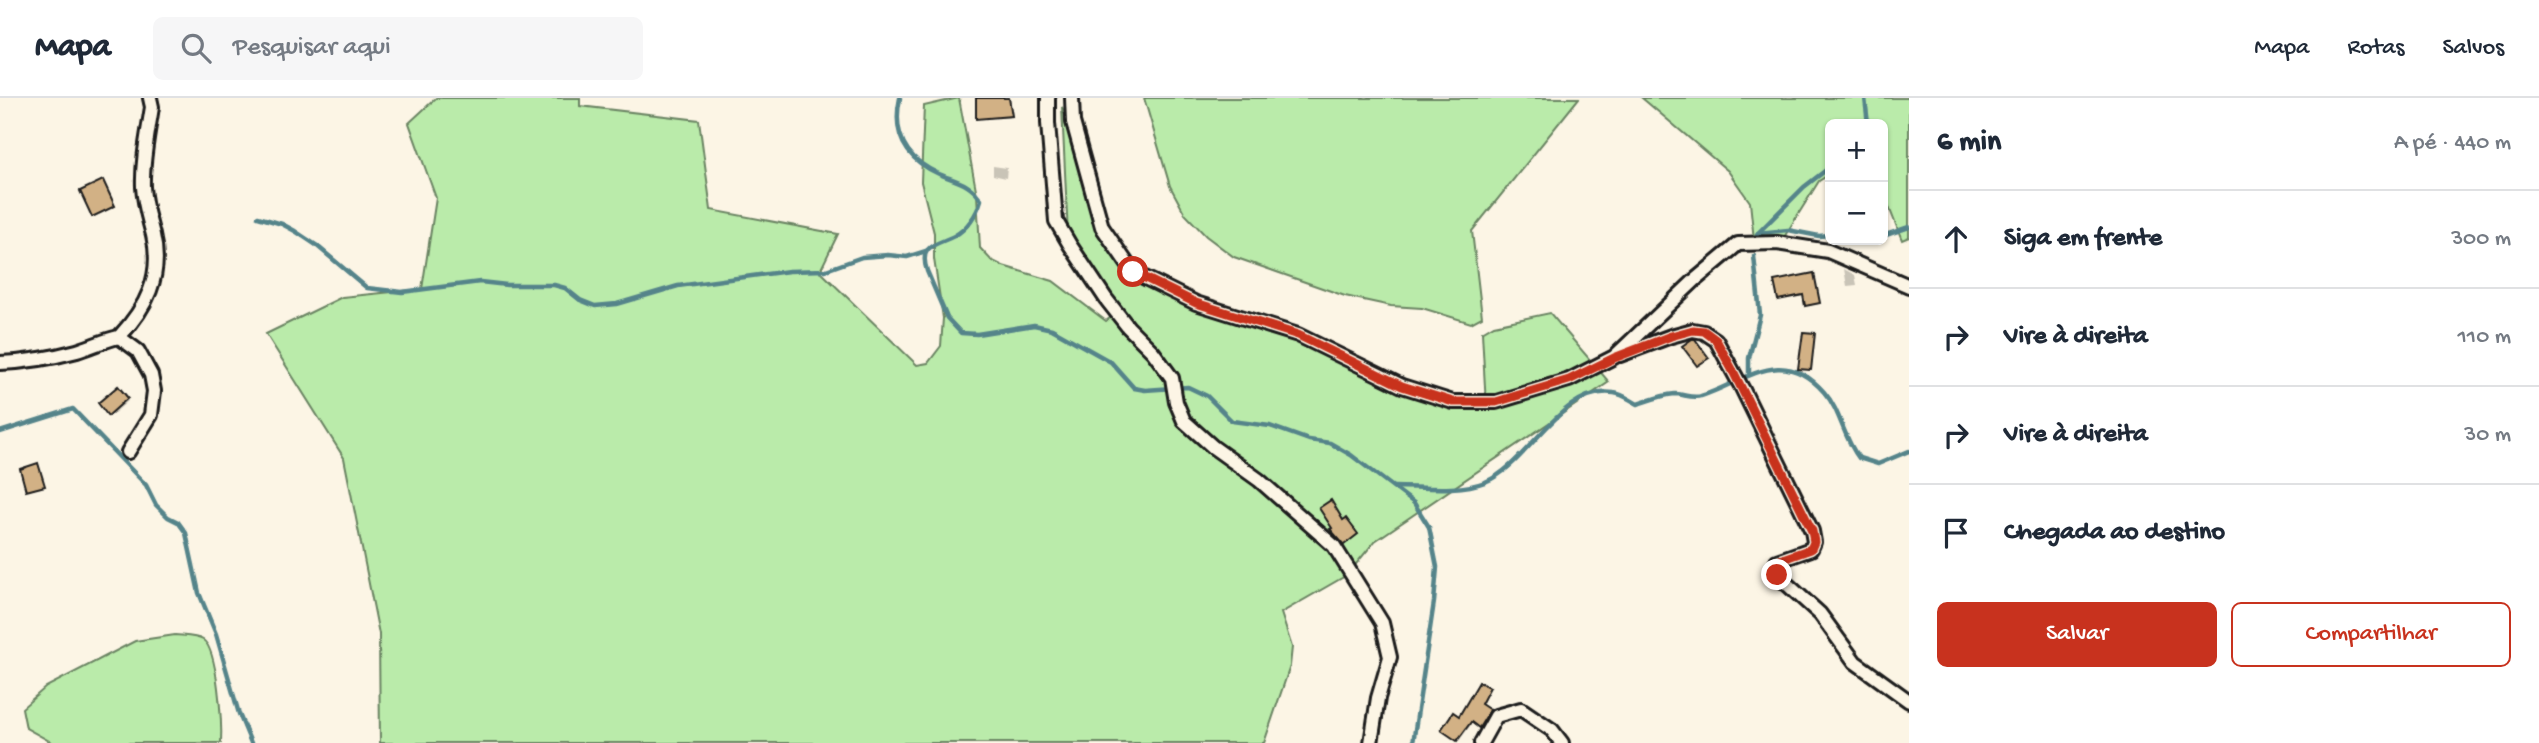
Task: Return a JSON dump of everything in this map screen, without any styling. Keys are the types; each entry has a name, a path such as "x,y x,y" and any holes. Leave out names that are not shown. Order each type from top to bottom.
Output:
{"street":[{"path":"0,363 27,362 119,337 150,295 157,264 143,190 143,169 152,107 150,98"},
{"path":"1048,98 1056,221 1106,299 1172,378 1175,397 1184,421 1213,447 1259,480 1334,546 1382,623 1390,657 1378,698 1371,743"},
{"path":"1072,98 1073,122 1102,227 1133,272 1196,303 1298,335 1402,386 1453,402 1496,402 1569,380 1614,358 1671,336 1693,330 1704,331 1716,340 1733,371 1812,531 1814,542 1811,549 1777,561 1777,575 1820,614 1855,662 1909,701"},
{"path":"1614,358 1686,288 1738,243 1777,243 1828,251 1909,286"},
{"path":"119,337 138,351 151,375 154,391 151,415 128,452"},
{"path":"1481,743 1496,716 1521,709 1552,730 1562,743"}],"green space":[{"path":"436,98 580,98 580,106 699,120 711,210 838,234 820,271 917,365 928,363 941,346 943,318 934,259 934,233 921,182 924,106 959,98 977,195 980,248 991,260 1003,266 1053,281 1106,321 1116,313 1068,237 1062,107 1085,163 1109,238 1126,259 1170,293 1285,334 1441,399 1486,406 1482,332 1494,325 1550,313 1609,382 1375,541 1347,575 1281,613 1292,647 1290,666 1264,743 380,743 379,634 344,458 266,334 342,297 422,289 436,198 409,123"},
{"path":"1144,98 1579,98 1472,231 1482,317 1471,323 1422,308 1391,306 1345,296 1234,257 1206,236 1185,214 1170,186"},
{"path":"1642,98 1909,98 1909,237 1902,240 1888,205 1888,119 1825,119 1825,177 1819,181 1781,242 1754,240 1750,202 1728,171"},
{"path":"175,635 203,640 208,646 216,672 221,743 53,743 26,728 22,708 46,687 135,641"}],"building":[{"path":"976,98 1009,98 1012,116 976,119"},
{"path":"103,180 115,206 92,217 80,191"},
{"path":"1814,273 1820,303 1805,306 1803,295 1778,300 1774,281"},
{"path":"1803,332 1815,333 1811,370 1798,369"},
{"path":"1695,339 1709,358 1697,366 1682,346"},
{"path":"118,386 128,398 108,416 98,403"},
{"path":"38,463 45,486 26,491 20,469"},
{"path":"1331,500 1343,520 1346,518 1358,534 1344,545 1330,529 1332,528 1319,508"},
{"path":"1479,682 1490,687 1481,704 1490,710 1479,728 1471,722 1457,741 1441,730 1453,712 1459,716"}],"waterway":[{"path":"900,98 898,123 900,134 910,153 927,168 968,186 981,200 974,216 963,229 931,247 925,255 927,271 947,318 961,333 977,334 1034,325 1052,329 1111,362 1134,388 1145,390 1188,387 1207,396 1232,421 1270,426 1309,440 1330,443 1351,455 1414,503 1429,527 1437,567 1413,743"},
{"path":"1865,98 1867,119"},
{"path":"1757,234 1804,187 1825,171"},
{"path":"258,217 295,231 367,288 402,292 480,282 554,285 565,288 580,300 595,306 617,304 678,286 789,271 826,270 862,257 907,257 926,251"},
{"path":"1888,234 1909,227"},
{"path":"1758,233 1788,230 1825,235"},
{"path":"1749,375 1749,358 1760,315 1754,256"},
{"path":"1394,487 1452,488 1485,482 1516,460 1561,413 1577,401 1595,394 1614,393 1638,404 1678,394 1698,397 1749,375 1779,368 1794,370 1809,378 1824,392 1859,458 1878,464 1909,451"},
{"path":"0,432 73,409 146,485 156,505 168,517 178,522 186,533 199,593 216,634 239,714 251,743"}],"route":[{"path":"1133,272 1196,303 1298,335 1402,386 1453,402 1496,402 1569,380 1614,358 1671,336 1693,330 1704,331 1716,340 1733,371 1812,531 1814,542 1811,549 1777,561 1777,575"}]}
